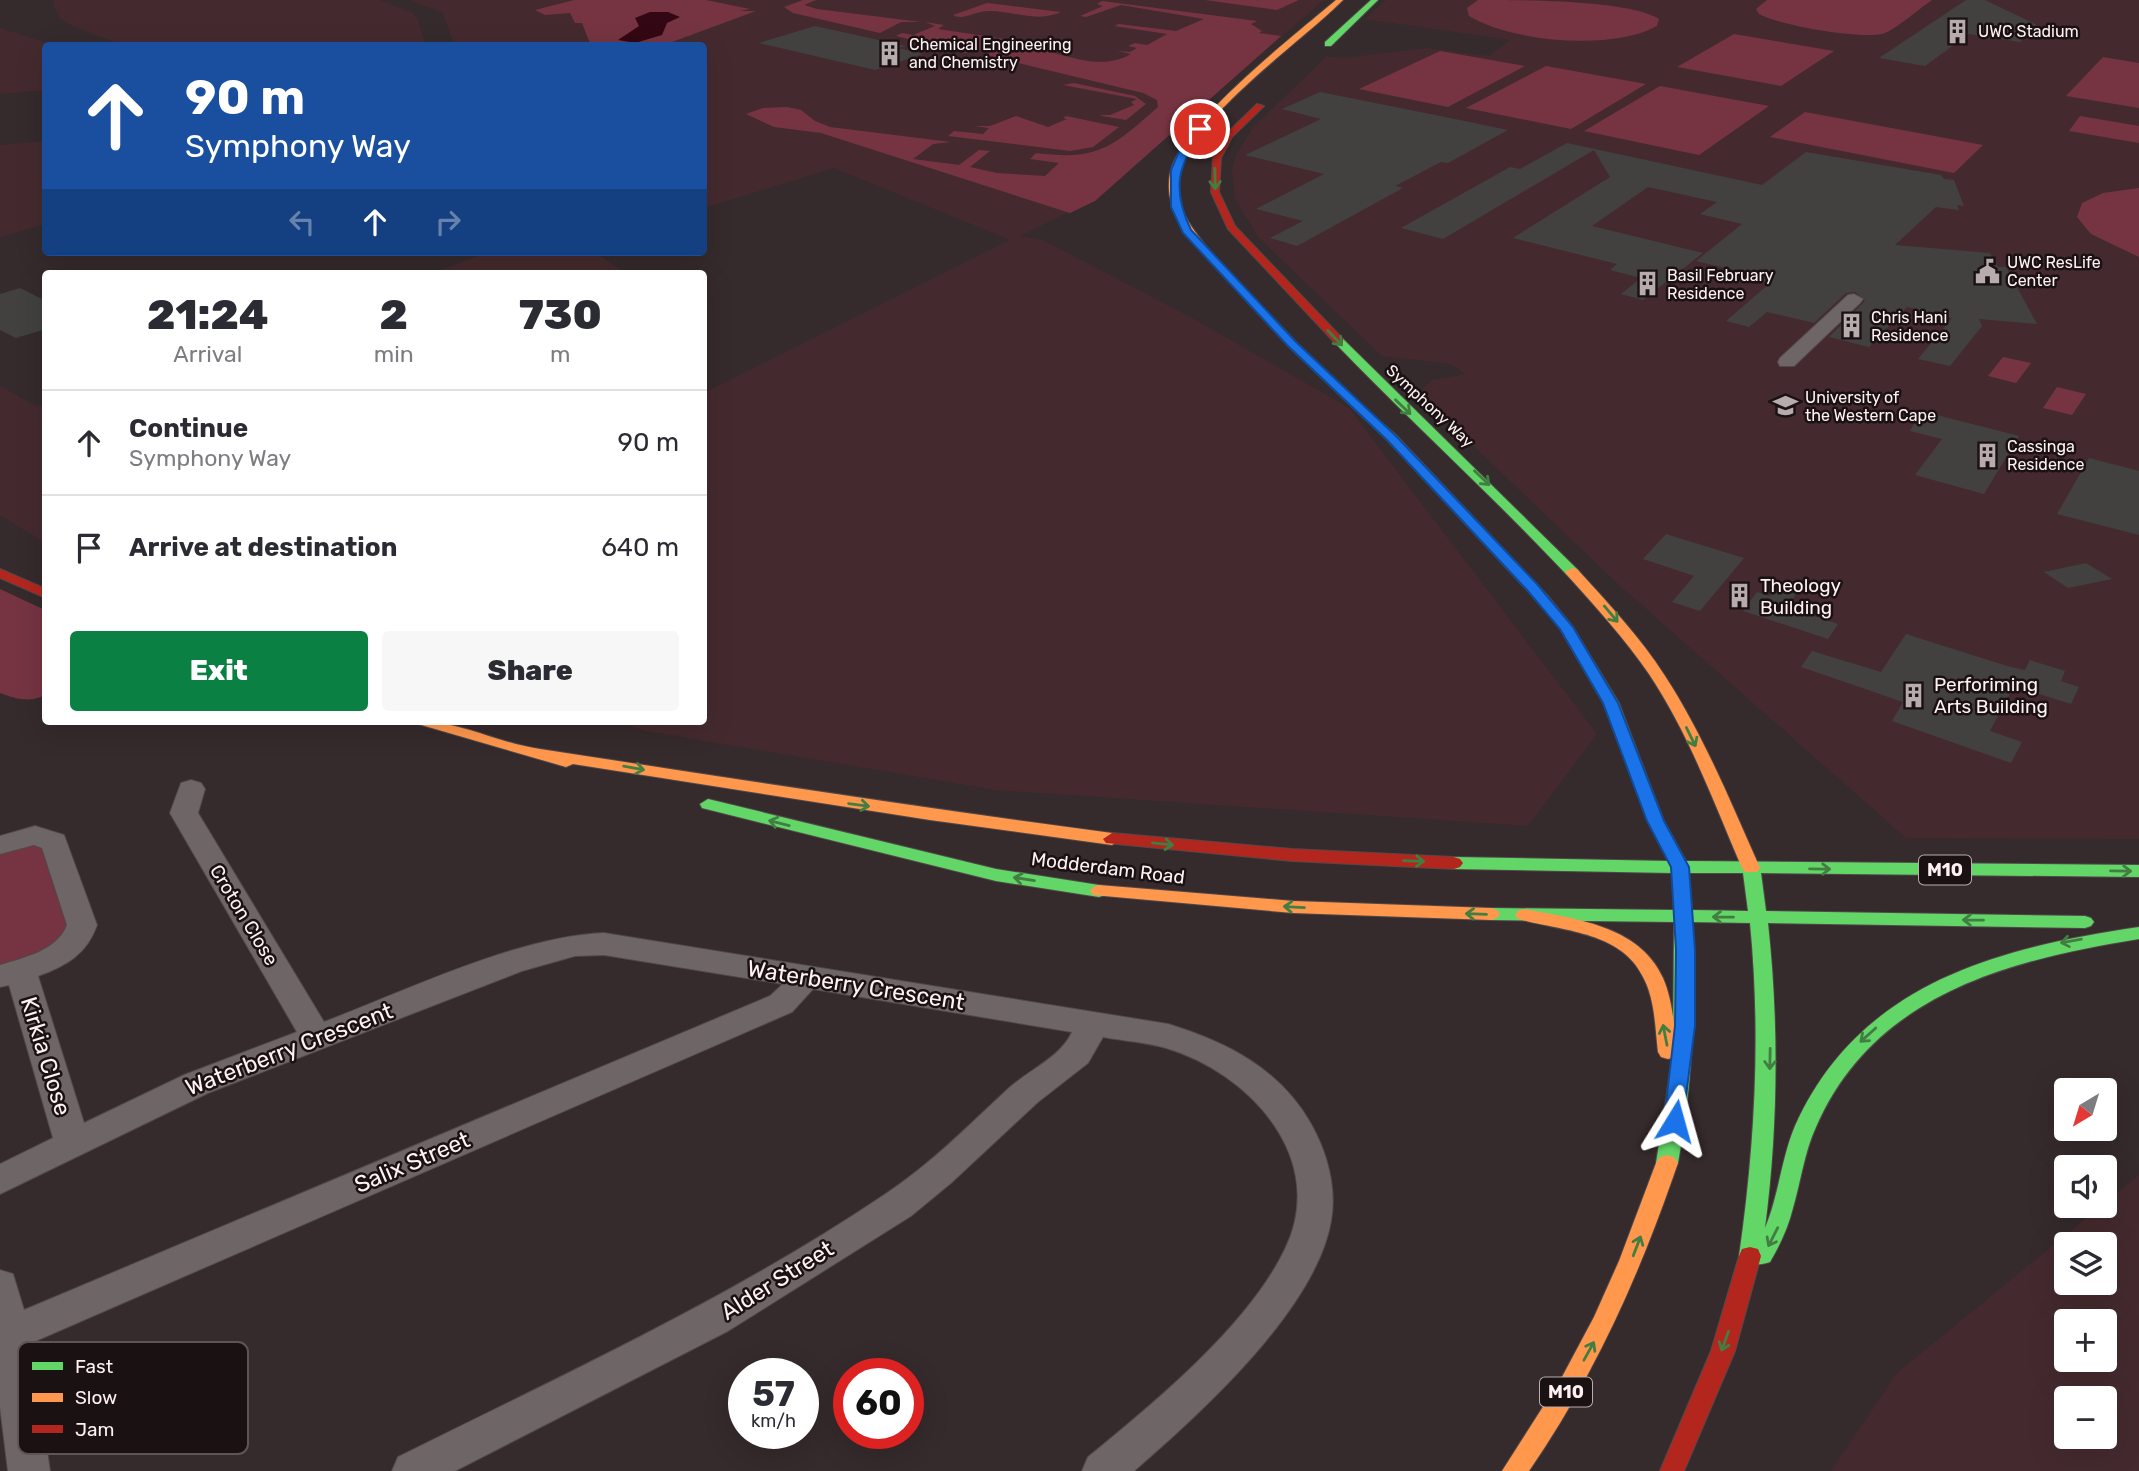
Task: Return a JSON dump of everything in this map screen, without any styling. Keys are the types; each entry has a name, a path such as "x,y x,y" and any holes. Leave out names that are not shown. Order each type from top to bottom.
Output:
{"main road":[{"path":"1340,0 1224,104 1184,149 1175,170 1175,207 1186,231 1292,344 1391,437 1566,627 1611,703 1656,821 1680,867"},
{"path":"1313,60 1375,0"},
{"name":"Symphony Way","path":"1277,92 1229,136 1217,158 1215,191 1224,217 1252,253 1385,389 1520,515 1623,628 1658,677 1689,731 1751,868 1761,918 1769,990 1770,1063 1767,1125 1746,1276"},
{"path":"0,572 42,592"},
{"name":"Modderdam Road","path":"438,725 542,754 637,786"},
{"name":"Modderdam Road","path":"542,754 768,792 1163,844 1400,860 1680,867"},
{"name":"Modderdam Road","path":"696,802 996,875 1121,894 1293,907 1524,915 2139,922"},
{"name":"M10","path":"1514,1471 1573,1381 1612,1310 1667,1161 1678,1102 1685,1026 1684,916 1680,867 2139,872"},
{"path":"1524,915 1617,942 1636,953 1648,968 1655,985 1678,1102"},
{"path":"1672,1471 1724,1344 1746,1276 1767,1249 1779,1225 1805,1127 1820,1096 1860,1043 1886,1019 1945,981 1981,965 2073,940 2139,933"}],"street":[{"path":"1787,362 1854,299"},
{"name":"Croton Close","path":"191,789 184,813 317,1038"},
{"name":"Kirkia Close","path":"0,845 35,835 54,842 82,925 75,942 65,950 10,972 72,1142"},
{"name":"Waterberry Crescent","path":"0,1180 72,1142 196,1084 512,963 575,945 604,944 1168,1036 1200,1046 1253,1077 1295,1125 1308,1152 1314,1185 1313,1223 1299,1260 1280,1291 1211,1373 1153,1429 1103,1471"},
{"name":"Salix Street","path":"10,1334 781,1004 797,990 804,977"},
{"name":"Alder Street","path":"413,1471 714,1319 898,1205 939,1173 1026,1093 1076,1054 1087,1038 1091,1023"},
{"path":"0,1286 18,1392"}],"shaded area":[{"path":"54,0 380,0 413,13 425,42 114,42 72,26 60,18 54,7"},
{"path":"410,0 1324,0 1094,200 1020,236 1043,240 1196,320 1349,408 1597,734 1528,826 995,790 646,731 627,725 707,725 707,392 1010,240 834,168 707,207 707,42 453,42 443,13"},
{"path":"574,0 706,0 750,9 740,11 756,11 672,42 589,42 582,23 575,23 570,13 545,15 535,10"},
{"path":"803,0 816,0 804,5 817,9 921,22 901,22 880,33 793,13 784,7"},
{"path":"1205,0 1299,0 1277,10"},
{"name":"University of the Western Cape","path":"1386,0 2139,0 2139,839 1906,838 1618,584 1418,393 1432,380 1466,374 1451,364 1382,356 1258,237 1235,199 1232,170 1236,154 1254,126 1327,56 1342,58 1426,48 1489,56 1510,40 1365,19"},
{"path":"1478,0 1600,5 1624,8 1659,19 1657,26 1615,39 1562,40 1510,32 1469,16 1467,8"},
{"path":"1767,0 1932,0 1882,34 1855,35 1770,19 1759,14 1756,9"},
{"path":"1102,1 1257,21 1251,24 1262,31 1259,33 1281,36 1095,201 1070,213 821,133 774,127 746,114 763,108 787,107 801,110 815,121 830,127 951,142 933,144 913,159 959,165 979,150 990,151 970,167 997,173 1045,176 1059,163 1030,159 1036,153 1075,155 1103,148 1116,141 1158,107 1157,100 1143,93 985,55 1003,48 1022,47 1095,62 1113,61 1131,54 1117,51 1130,52 1137,48 1128,46 1135,43 1147,45 1167,34 1114,26 1119,24 1176,31 1204,19 1121,5 1086,17 1080,16 1103,6 1097,4"},
{"path":"987,3 1061,12 1034,17 999,11 984,11 961,17 953,15"},
{"path":"650,12 668,12 680,17 667,23 662,35 638,42 618,40 639,26 635,18"},
{"path":"925,22 944,25 938,29 1005,39 978,51 966,53 896,36 902,33 913,35 935,26"},
{"path":"0,28 44,42 42,42 42,90 0,94"},
{"path":"1734,34 1834,51 1781,86 1677,67"},
{"path":"1440,51 1525,66 1448,107 1359,89"},
{"path":"2103,57 2139,63 2139,108 2066,96"},
{"path":"1546,66 1646,84 1571,129 1466,108"},
{"path":"1074,83 1135,96 1146,104 1126,120 1102,116 1100,115 1110,115 1134,105 1131,102 1137,99 1063,85"},
{"path":"1660,86 1769,106 1699,155 1584,131"},
{"path":"1805,112 1983,145 1954,173 1770,137"},
{"path":"1016,116 1048,127 1067,119 1063,118 1066,116 1119,127 1093,147 1070,151 948,136 954,131 983,134 989,128 974,126 990,126"},
{"path":"2080,116 2139,126 2139,143 2069,131"},
{"path":"42,141 42,225 0,237 0,145"},
{"path":"2139,188 2139,257 2091,234 2077,217 2082,203 2103,193"},
{"path":"478,256 601,256 621,270 440,270"},
{"path":"2003,357 2031,363 2016,383 1988,376"},
{"path":"0,386 36,406 42,406 42,541 0,515"},
{"path":"2057,387 2086,394 2072,415 2043,408"},
{"path":"0,589 42,609 42,696 23,699 0,693"},
{"path":"26,842 46,844 71,938 0,969 0,851"},
{"path":"2139,1175 2139,1471 1831,1471 1897,1373 2054,1245 2054,1295 2117,1295 2117,1232 2069,1232 2086,1218 2117,1218 2117,1193"}],"building":[{"name":"UWC Stadium","path":"1966,0 1985,0 2039,26 2020,42 1969,34 1925,66 1879,58"},
{"name":"Chemical Engineering and Chemistry","path":"815,26 906,46 898,48 923,54 875,70 759,43"},
{"path":"1320,92 1508,130 1448,163 1441,162 1395,186 1403,188 1297,246 1270,238 1303,221 1256,209 1324,174 1245,155 1321,119 1282,109"},
{"path":"1567,143 1762,185 1806,152 1941,175 1944,179 1954,180 1964,206 1957,205 1959,210 1936,207 1895,245 1990,253 1998,267 2006,267 2037,324 1979,319 1982,326 1950,366 1918,359 1952,318 1907,307 1869,347 1829,337 1865,301 1855,292 1846,293 1814,323 1767,312 1749,327 1726,321 1770,283 1751,278 1755,275 1696,261 1742,224 1700,214 1717,202 1648,187 1592,226 1703,253 1643,300 1621,294 1641,278 1610,270 1617,264 1513,238 1610,177 1594,150 1443,239 1401,228 1510,167 1520,169"},
{"path":"20,288 42,299 42,330 16,338 0,330 0,294"},
{"path":"1921,411 2019,436 1984,494 1915,475 1942,439 1910,431"},
{"path":"2089,458 2139,471 2139,535 2057,514"},
{"path":"1666,534 1744,558 1700,611 1672,602 1694,576 1643,559"},
{"path":"2086,563 2112,579 2068,588 2044,572"},
{"path":"1776,587 1797,593 1787,607 1838,624 1828,639 1743,611 1757,592 1769,596"},
{"name":"Perforiming Arts Building","path":"1906,634 2025,670 2030,660 2065,671 2061,681 2079,687 2071,704 2014,686 1990,731 2022,742 2011,763 1892,721 1903,702 1801,667 1812,651 1881,672"}],"traffic: fast":[{"path":"1328,44 1375,0"},
{"path":"1339,341 1572,572"},
{"path":"1454,863 1680,867 1656,821 1611,703 1566,627 1542,598"},
{"path":"708,804 996,875 1099,891"},
{"path":"1667,1163 1683,1053 1685,979 1680,867 2139,871"},
{"path":"1750,1256 1762,1159 1767,1062 1763,965 1751,868"},
{"path":"1491,914 1684,916"},
{"path":"1684,916 2085,922"},
{"path":"1762,1255 1778,1224 1806,1125 1832,1078 1864,1040 1902,1009 1944,984 1990,966 2038,951 2139,933"}],"traffic: slow":[{"path":"1206,252 1185,225 1176,205 1173,182 1183,152 1200,130 1247,81 1340,0"},
{"path":"1353,402 1391,437 1542,598"},
{"path":"1572,572 1637,648 1671,698 1708,769 1751,868"},
{"path":"438,725 566,762"},
{"path":"543,754 930,815 1112,839"},
{"path":"1099,891 1293,907 1491,914"},
{"path":"1524,915 1597,932 1615,939 1643,961 1653,977 1659,995 1668,1052"},
{"path":"1514,1471 1570,1384 1602,1324 1630,1261 1667,1163"}],"traffic: jam":[{"path":"1260,106 1229,136 1217,158 1215,192 1231,227 1339,341"},
{"path":"1206,252 1292,344 1353,402"},
{"path":"0,573 42,592"},
{"path":"1112,839 1292,855 1454,863"},
{"path":"1672,1471 1723,1351 1750,1256"}],"place":[{"name":"UWC Stadium","path":"1958,31"},
{"name":"Chemical Engineering and Chemistry","path":"889,53"},
{"name":"UWC ResLife Center","path":"1987,271"},
{"name":"Basil February Residence","path":"1647,284"},
{"name":"Chris Hani Residence","path":"1851,326"},
{"name":"University of the Western Cape","path":"1785,406"},
{"name":"Cassinga Residence","path":"1987,455"},
{"name":"Theology Building","path":"1740,596"},
{"name":"Perforiming Arts Building","path":"1914,695"}],"route":[{"path":"1200,129 1184,149 1175,170 1175,207 1186,231 1292,344 1391,437 1532,587 1566,627 1611,703 1656,821 1680,867 1684,916 1685,1026 1675,1121"}]}
